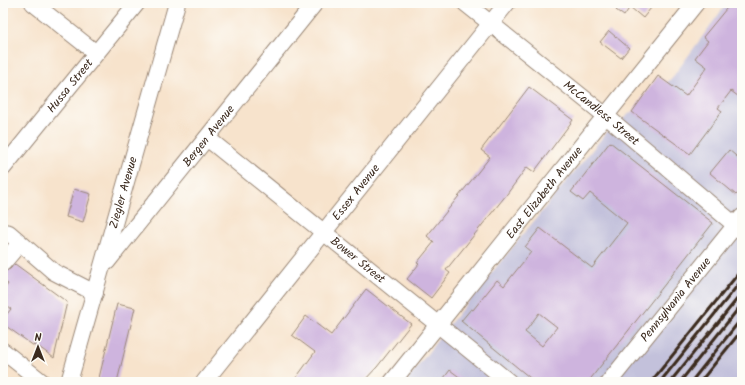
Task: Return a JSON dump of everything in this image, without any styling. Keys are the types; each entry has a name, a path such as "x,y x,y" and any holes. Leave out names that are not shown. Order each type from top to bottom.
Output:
{"street":[{"path":"34,3 96,53"},
{"name":"Hussa Street","path":"3,168 137,3"},
{"name":"Ziegler Avenue","path":"69,382 177,3"},
{"name":"Bergen Avenue","path":"102,268 315,3"},
{"name":"McCandless Street","path":"465,3 739,221"},
{"name":"Essex Avenue","path":"204,382 507,3"},
{"name":"East Elizabeth Avenue","path":"392,382 696,3"},
{"name":"Bower Street","path":"207,138 509,382"},
{"name":"Pennsylvania Avenue","path":"609,382 739,221"},
{"path":"3,232 9,233 54,272 95,293"},
{"path":"3,263 20,243"},
{"path":"3,351 42,382"}],"shaded area":[{"path":"727,3 742,3 742,382 406,382 448,326 606,133 672,78"}],"building":[{"path":"621,3 655,3 643,18 630,7 624,16 616,10"},
{"path":"731,3 742,3 742,99 731,91 718,108 722,111 690,154 632,112 658,76 686,96 707,67 695,58 708,41 703,37"},
{"path":"609,31 629,48 621,58 600,42"},
{"path":"529,87 573,120 534,172 527,167 446,270 450,273 431,298 407,279 419,264 417,263 434,242 427,236 490,157 481,150"},
{"path":"610,142 713,223 588,382 535,382 461,321 471,309 473,310 497,280 504,286 531,252 525,247 540,228 592,268 627,223 590,193 583,201 571,192","holes":["539,313 557,327 542,346 525,332"]},
{"path":"729,150 742,161 742,189 736,195 710,173"},
{"path":"74,189 91,194 83,222 66,217"},
{"path":"15,264 67,302 54,358 3,324 3,319 11,309 3,304 3,291 8,284 3,280 3,272 10,269"},
{"path":"366,289 411,324 377,367 363,382 293,382 315,352 292,335 306,316 331,335"},
{"path":"117,304 135,308 117,382 98,382"},
{"path":"450,370 466,382 441,382"}],"railway":[{"path":"651,382 742,269"},
{"path":"660,382 742,280"},
{"path":"670,382 742,293"},
{"path":"680,382 742,304"},
{"path":"691,382 742,318"},
{"path":"700,382 742,330"}]}
